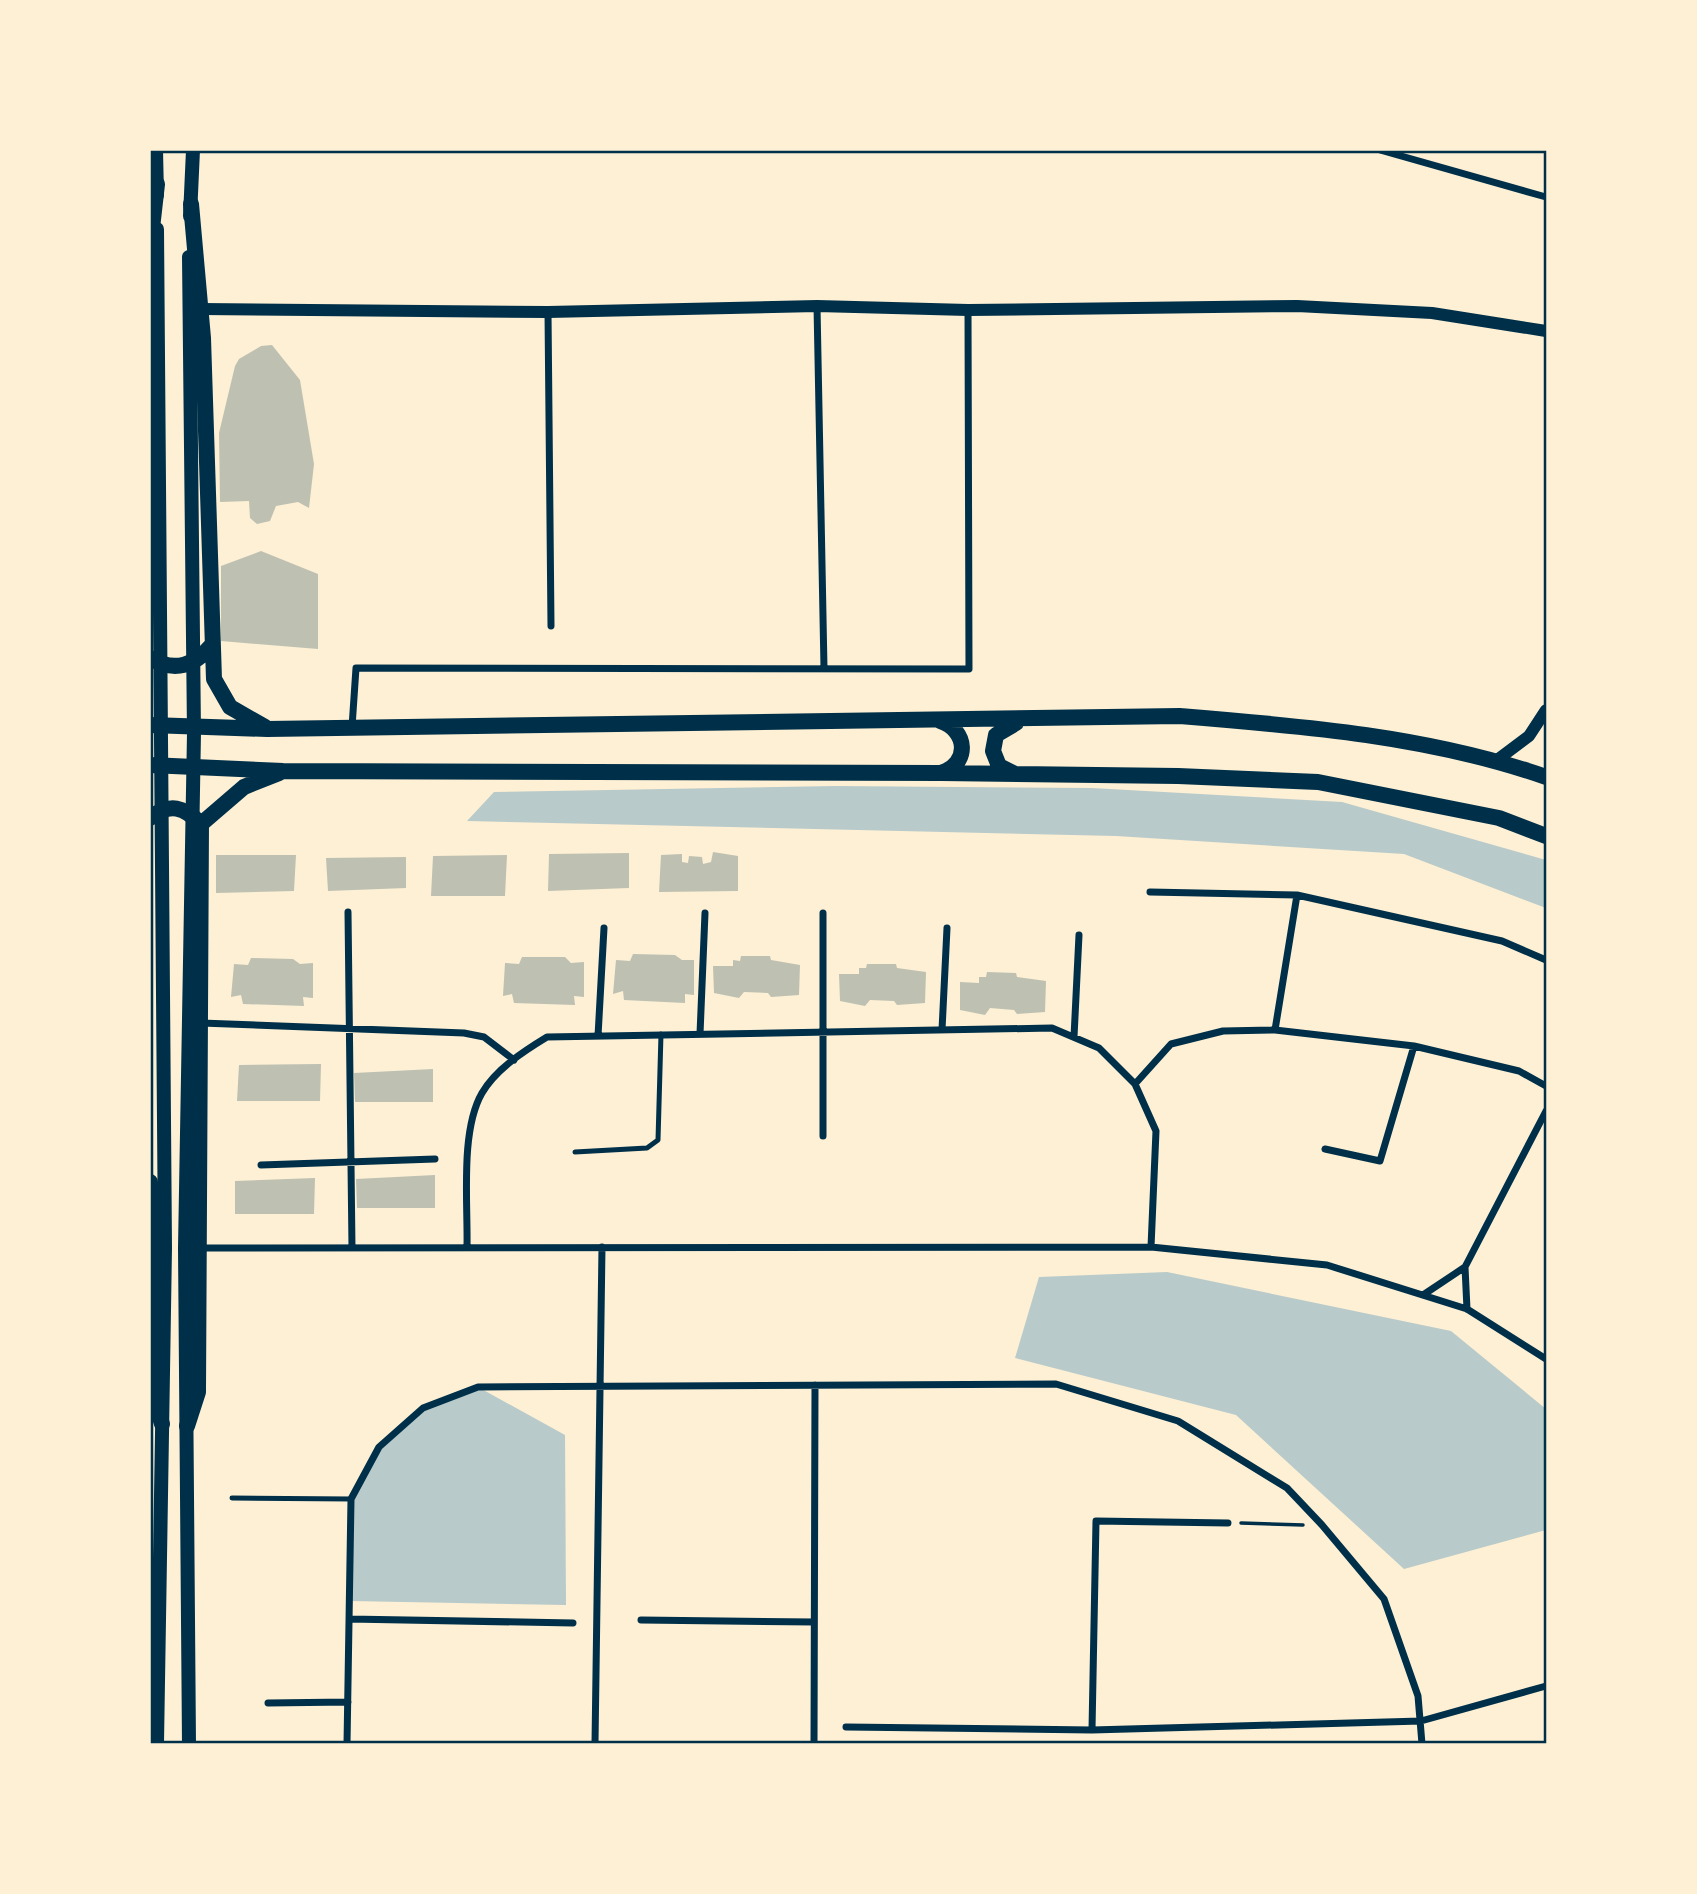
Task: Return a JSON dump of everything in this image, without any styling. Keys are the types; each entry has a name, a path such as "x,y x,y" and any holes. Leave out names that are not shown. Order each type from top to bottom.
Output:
{"main road":[{"path":"156,150 156,1248 152,1388 162,1424 157,1744"},
{"path":"189,1744 187,1426 198,1392 192,1248 194,733 189,241 193,150"},
{"path":"150,246 157,190"},
{"path":"191,204 201,309 214,679 230,707 267,729"},
{"path":"150,658 168,666 184,665 198,660 212,645"},
{"path":"150,725 267,729 1180,716 1324,728 1497,760 1546,777"},
{"path":"1021,776 999,766 992,751 996,735 1002,729 1026,720"},
{"path":"940,721 948,724 960,735 962,751 955,765 941,773"},
{"path":"150,765 283,771 941,773 1178,776 1318,782 1499,818 1546,836"},
{"path":"201,824 244,787 283,771"},
{"path":"150,818 161,810 175,807 188,811 201,824 199,1023 192,1248"},
{"path":"150,1182 156,1248"}],"street":[{"path":"1380,150 1546,197"},
{"path":"201,309 548,312 817,306 968,310 1297,306 1432,313 1546,331"},
{"path":"817,306 824,668"},
{"path":"352,727 356,668 969,668 968,310"},
{"path":"548,312 551,626"},
{"path":"1497,760 1529,736 1546,710"},
{"path":"1150,892 1297,895 1503,941 1546,960"},
{"path":"1275,1030 1297,895"},
{"path":"348,912 347,1028 352,1248"},
{"path":"700,1034 705,913"},
{"path":"823,913 823,1136"},
{"path":"598,1036 604,928"},
{"path":"942,1030 947,928"},
{"path":"1074,1037 1079,935"},
{"path":"199,1023 464,1033 484,1037 514,1060"},
{"path":"467,1247 471,1123 482,1093 514,1060 547,1037 1052,1028 1099,1048 1135,1084 1156,1130 1151,1247"},
{"path":"1135,1084 1171,1044 1223,1031 1275,1030 1414,1046 1519,1071 1546,1086"},
{"path":"1325,1149 1380,1161 1414,1046"},
{"path":"1423,1295 1465,1266 1546,1111"},
{"path":"261,1165 436,1159"},
{"path":"595,1744 602,1247"},
{"path":"192,1248 1151,1247 1327,1265 1467,1310 1546,1359"},
{"path":"1465,1266 1467,1310"},
{"path":"347,1744 351,1499 379,1447 423,1408 478,1387 1056,1384 1178,1422 1287,1488 1384,1599 1418,1696 1422,1744"},
{"path":"814,1744 815,1385"},
{"path":"1092,1730 1096,1521 1228,1523"},
{"path":"349,1619 573,1623"},
{"path":"641,1620 814,1622"},
{"path":"846,1727 1092,1730 1421,1721 1546,1686"},
{"path":"268,1703 348,1702"}],"lane":[{"path":"575,1152 647,1148 658,1140 661,1034"},
{"path":"232,1498 351,1499"}],"path":[{"path":"1228,1523 1322,1525"}],"shaded area":[{"path":"835,786 1092,788 1342,802 1546,860 1546,908 1404,854 1116,836 467,821 494,792"},
{"path":"1167,1272 1451,1331 1546,1409 1546,1530 1404,1569 1236,1415 1015,1358 1039,1277"},
{"path":"478,1387 565,1435 566,1605 350,1601 351,1499 379,1447 423,1408"}],"building":[{"path":"272,345 300,380 314,464 309,508 298,502 276,506 270,521 257,524 250,518 249,501 220,502 219,433 239,359 261,346"},
{"path":"261,551 318,574 318,649 221,641 221,566"},
{"path":"713,852 738,856 738,891 659,892 661,855 682,854 682,862 688,863 689,856 702,857 703,864 711,862"},
{"path":"629,853 629,888 548,891 549,854"},
{"path":"216,855 296,855 294,891 216,893"},
{"path":"507,855 505,896 431,896 433,856"},
{"path":"406,857 406,888 328,891 326,858"},
{"path":"633,954 675,955 682,960 694,960 694,995 685,994 685,1003 624,1000 623,991 613,994 616,960 630,961"},
{"path":"741,956 770,956 771,960 800,965 799,995 771,997 768,993 744,992 739,998 714,993 713,966 733,966 733,960 740,961"},
{"path":"522,957 565,957 571,963 584,962 584,997 574,996 575,1005 514,1003 512,994 503,996 505,963 519,964"},
{"path":"251,958 293,959 300,964 313,963 313,998 303,997 304,1006 243,1004 241,995 231,997 234,964 248,965"},
{"path":"867,964 896,964 897,968 926,972 925,1003 897,1005 894,1001 870,1000 865,1006 840,1001 839,974 859,974 859,968 866,968"},
{"path":"987,972 1016,973 1017,977 1046,981 1045,1012 1017,1014 1014,1010 990,1008 985,1015 960,1010 960,982 979,983 979,977 986,977"},
{"path":"321,1064 320,1101 237,1101 239,1065"},
{"path":"433,1069 433,1102 355,1102 354,1073"},
{"path":"435,1175 435,1208 357,1208 356,1179"},
{"path":"315,1178 314,1214 235,1214 235,1181"}]}
